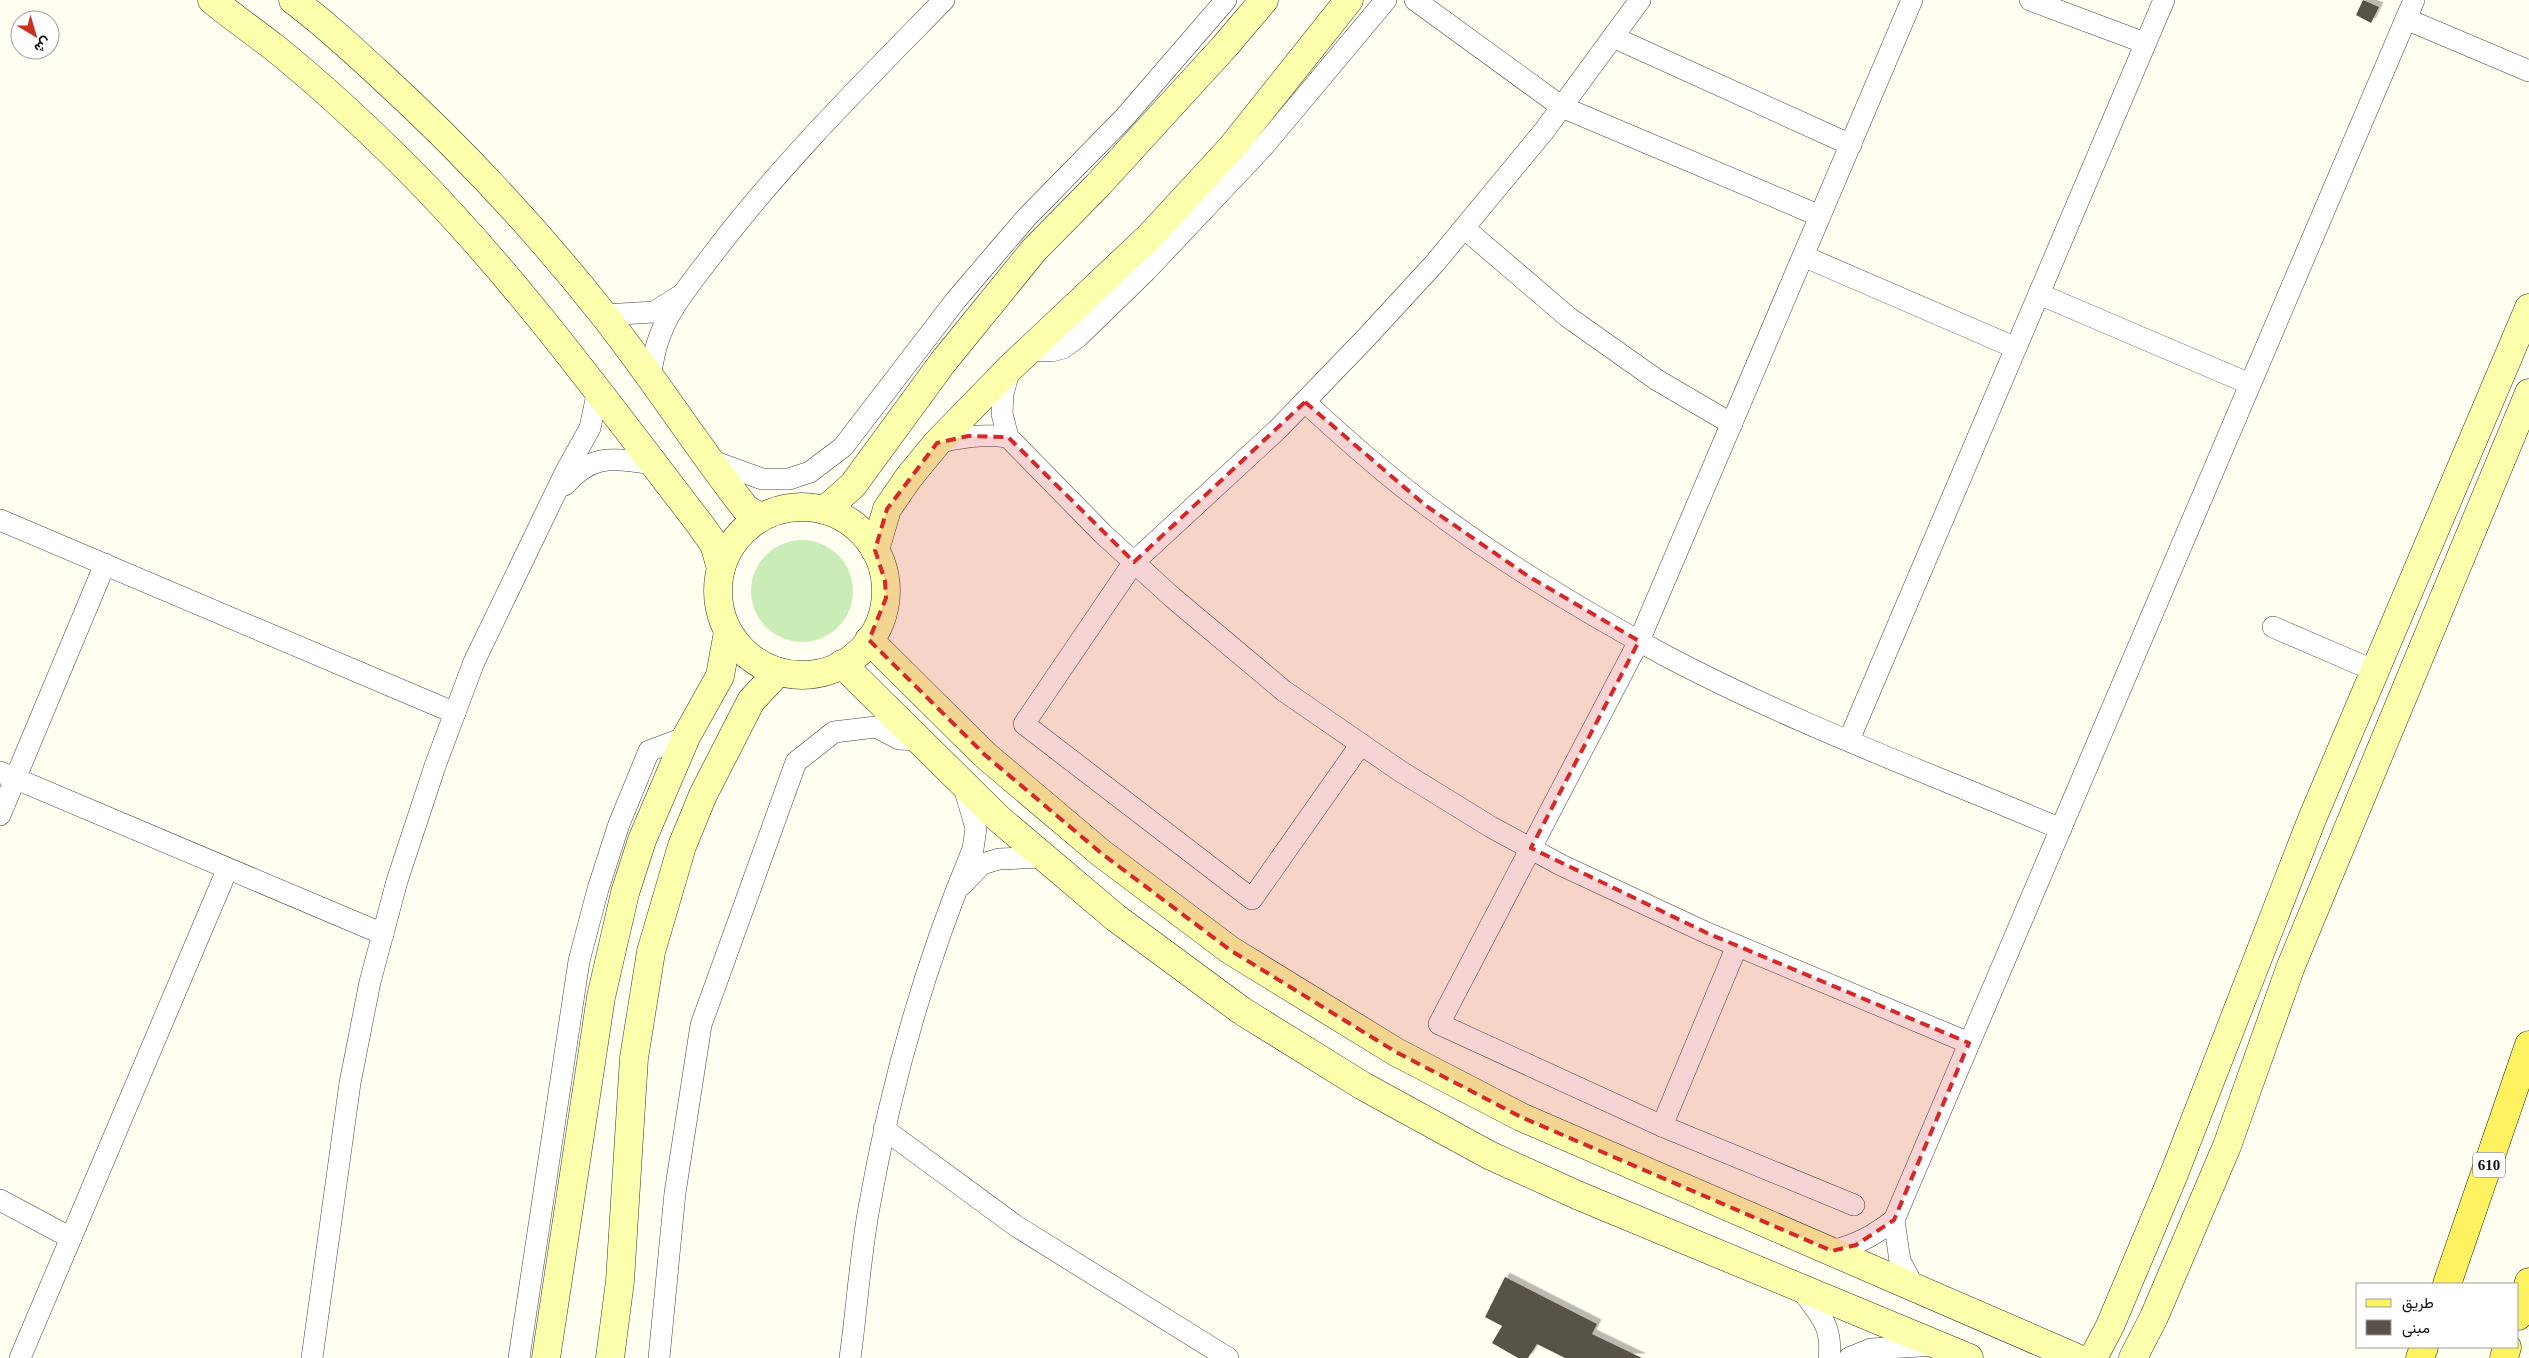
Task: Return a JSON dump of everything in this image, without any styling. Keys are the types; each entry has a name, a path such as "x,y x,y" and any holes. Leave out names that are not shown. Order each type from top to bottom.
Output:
{"main road":[{"path":"212,0 313,80 408,169 514,284 598,390 714,544 721,568 718,601 728,632 749,657 778,672 794,675 827,671 856,655 869,640 883,614 886,598 885,581 875,550 854,525 825,510 792,507 761,518 736,539 721,568"},
{"path":"293,0 346,43 444,134 551,251 604,315 746,509 761,518"},
{"path":"825,510 853,485 943,362 1029,256 1225,46 1264,0"},
{"path":"875,550 887,509 909,477 937,443 1020,359 1150,236 1232,147 1349,0"},
{"path":"2093,1358 2110,1326 2174,1174 2312,819 2529,308"},
{"path":"2133,1358 2154,1317 2227,1146 2291,966 2529,393"},
{"path":"546,1358 601,997 613,943 642,840 686,737 720,676 728,632"},
{"path":"869,640 985,755 1101,853 1230,950 1396,1052 1522,1117 2077,1358"},
{"path":"842,664 918,740 1043,857 1116,918 1242,1011 1425,1121 1489,1155 1577,1195 1969,1358"},
{"path":"610,1358 620,1281 634,1058 651,952 682,846 703,795 751,701 778,672"},
{"name":"610","path":"2447,1283 2529,1045"},
{"path":"2519,1313 2529,1282"}],"street":[{"path":"650,377 657,343 683,294 736,224 787,163 944,0"},
{"path":"710,460 762,479 789,479 810,472 843,447 956,300 996,253 1027,217 1124,118 1226,0"},
{"path":"1386,0 1263,147 1118,298 1063,348 1020,359 1003,394 1002,414 1008,437 1103,534 1284,691 1438,795 1531,848 1635,900 1737,946 1969,1043"},
{"path":"1415,0 1562,107 1820,216"},
{"path":"1360,744 1252,899 1024,724 1134,562 1277,430 1365,339 1464,228 1562,107 1640,0"},
{"path":"1854,1205 1662,1126 1439,1024 1639,641 1912,0"},
{"path":"2030,0 2145,43"},
{"path":"1849,740 2164,0"},
{"path":"1914,1287 1900,1261 1894,1220 2410,9 2529,71"},
{"path":"1613,37 1851,145"},
{"path":"1464,228 1568,317 1657,380 1732,424"},
{"path":"1803,256 2016,348"},
{"path":"604,315 654,312 683,294"},
{"path":"2039,294 2250,384"},
{"path":"312,1358 350,1083 396,881 474,662 566,471 580,449 590,428 598,390"},
{"path":"1304,402 1425,504 1528,576 1639,641 1735,690 1849,740 2061,828"},
{"path":"937,443 985,434 1008,437"},
{"path":"580,449 606,458 654,464"},
{"path":"554,498 573,476 591,463 606,458"},
{"path":"0,520 455,713"},
{"path":"0,815 8,775 105,564"},
{"path":"2273,627 2375,671"},
{"path":"659,1358 675,1193 701,1025 796,762 834,732 876,727 899,739 918,740"},
{"path":"519,1358 579,961 598,889 619,824 649,751 686,737"},
{"path":"8,775 227,870 383,934"},
{"path":"850,1358 868,1210 891,1093 917,999 955,892 973,849 976,828 962,782"},
{"path":"955,892 982,864 998,859 1043,857"},
{"path":"20,1358 227,870"},
{"path":"1662,1126 1737,946"},
{"path":"884,1129 1016,1226 1140,1305 1228,1358"},
{"path":"0,1200 71,1238"},
{"path":"1832,1251 1856,1245 1894,1220"},
{"path":"1800,1288 1824,1322 1831,1338 1829,1358"},
{"path":"1848,1358 1871,1350 1937,1344"}],"highlighted area":[{"path":"1305,402 1425,505 1528,576 1639,641 1531,848 1707,933 1969,1043 1894,1220 1856,1245 1832,1251 1521,1117 1396,1052 1230,950 1101,853 985,755 869,640 886,598 885,581 875,550 887,509 937,443 968,436 1008,437 1134,562"}],"green space":[{"path":"802,540 822,544 838,555 849,571 853,591 849,611 838,627 822,638 802,642 782,638 766,627 755,611 751,591 755,571 766,555 782,544"}],"building":[{"path":"2363,0 2379,7 2371,23 2356,15"},
{"path":"1505,1277 1597,1324 1592,1334 1642,1358 1565,1358 1537,1344 1528,1358 1518,1358 1492,1343 1502,1326 1485,1317"}]}
